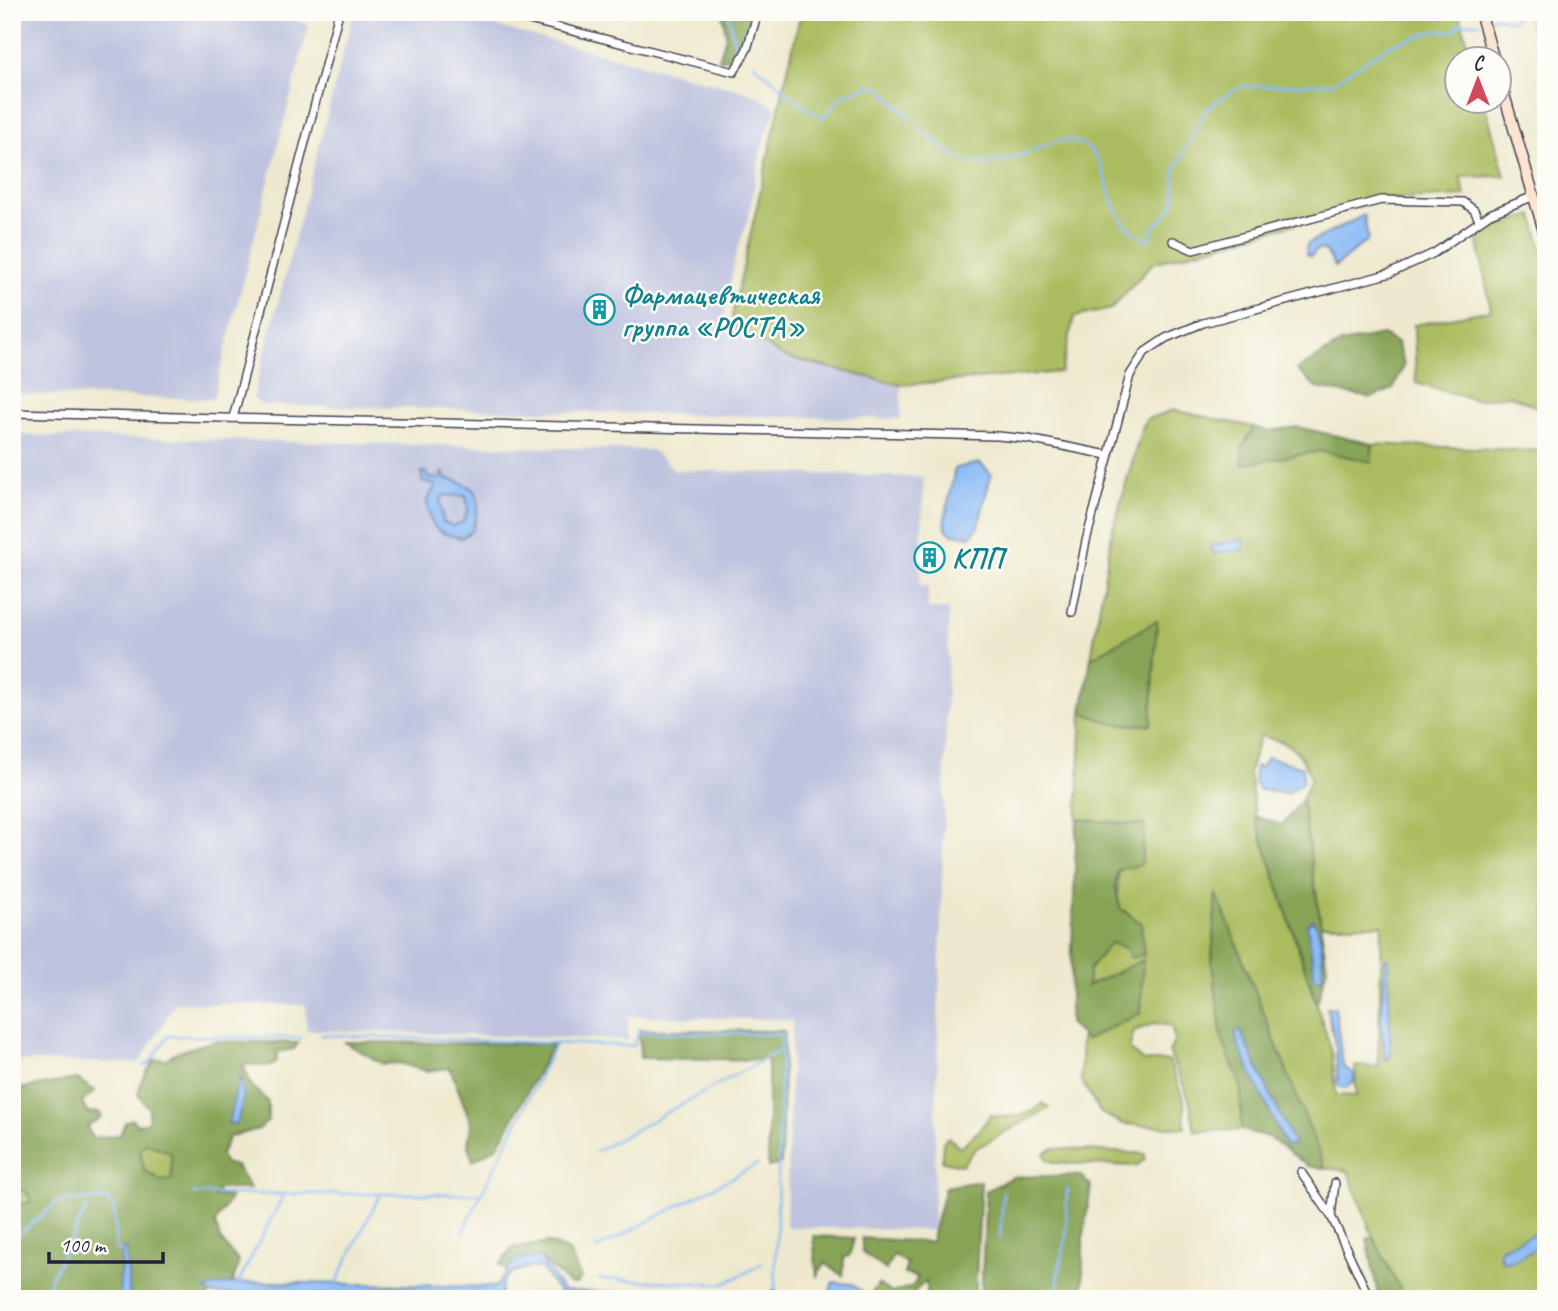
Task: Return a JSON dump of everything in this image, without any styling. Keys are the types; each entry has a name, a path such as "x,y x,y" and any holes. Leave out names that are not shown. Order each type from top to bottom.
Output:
{"main road":[{"path":"1482,17 1490,46"},
{"path":"1511,116 1546,238"}],"street":[{"path":"233,418 339,12"},
{"path":"498,12 734,72 747,49 758,12"},
{"path":"1072,612 1108,455 1130,376 1137,361 1156,344 1203,323 1391,273 1434,253 1479,220 1534,196"},
{"path":"1173,242 1193,250 1381,200 1463,202 1475,210 1479,220"},
{"path":"12,413 998,436 1028,439 1108,455"},
{"path":"1301,1172 1331,1216 1370,1299"},
{"path":"1331,1216 1335,1183"}],"shaded area":[{"path":"12,12 264,12 309,25 213,399 12,394"},
{"path":"354,12 441,12 754,94 776,108 761,149 749,216 736,254 723,321 785,357 901,385 901,419 261,405 253,398"},
{"path":"1525,12 1546,12 1546,82 1535,46"},
{"path":"12,435 652,450 675,470 924,477 920,585 928,586 928,609 949,609 933,1230 786,1227 792,1020 628,1016 628,1040 306,1030 306,1005 176,1003 139,1063 12,1061"}],"green space":[{"path":"722,12 754,12 748,38 737,57 719,59 726,35"},
{"path":"801,12 1459,12 1468,46 1442,46 1442,116 1488,116 1505,176 1460,177 1465,196 1382,200 1153,263 1111,309 1074,317 1061,372 901,385 785,357 738,330 732,316"},
{"path":"1533,215 1546,264 1546,411 1509,395 1476,400 1416,383 1414,325 1491,310 1476,232"},
{"path":"1383,335 1397,343 1404,366 1393,389 1371,398 1317,388 1297,370 1341,343"},
{"path":"1173,410 1254,427 1242,448 1243,464 1322,451 1371,461 1373,444 1546,451 1546,1299 1405,1299 1373,1237 1348,1171 1325,1168 1216,894 1212,962 1222,1038 1241,1087 1241,1130 1195,1131 1189,1098 1169,1052 1175,1040 1171,1026 1155,1023 1134,1031 1129,1049 1143,1061 1169,1061 1184,1101 1185,1128 1123,1124 1101,1113 1081,1081 1081,1034 1087,1040 1143,960 1087,987 1089,970 1110,943 1126,948 1141,923 1120,908 1117,883 1126,855 1145,825 1077,819 1082,712 1113,724 1151,725 1157,621 1091,658 1112,532 1142,428 1147,419","holes":["1260,736 1293,748 1311,778 1302,800 1321,925 1382,925 1378,1067 1355,1066 1356,1096 1336,1095 1332,1052 1255,816 1249,772"]},
{"path":"1254,427 1269,431 1297,427 1373,444 1371,462 1322,451 1242,464 1242,448"},
{"path":"1157,621 1151,725 1113,724 1082,712 1091,658"},
{"path":"1302,800 1327,968 1317,1003 1255,816 1282,825"},
{"path":"1077,819 1145,825 1141,865 1118,870 1115,885 1120,908 1141,923 1144,955 1130,958 1126,948 1110,943 1089,970 1087,986 1143,960 1141,1013 1086,1040 1069,1023"},
{"path":"1216,892 1325,1168 1308,1166 1269,1137 1241,1130 1241,1087 1222,1038 1212,962"},
{"path":"639,1030 784,1031 781,1164 768,1167 768,1060 640,1058"},
{"path":"214,1041 298,1043 294,1049 277,1052 277,1061 271,1066 243,1064 251,1085 268,1102 268,1121 259,1129 229,1137 221,1154 224,1163 236,1166 250,1189 219,1189 214,1196 231,1197 215,1223 220,1239 239,1262 232,1284 206,1290 211,1294 204,1299 130,1299 126,1250 122,1248 119,1299 12,1299 12,1207 31,1202 28,1193 12,1186 12,1090 77,1079 95,1091 82,1102 87,1113 99,1112 102,1117 87,1126 92,1138 120,1135 125,1122 132,1119 137,1125 148,1122 149,1108 138,1095 141,1082 154,1060 167,1059 174,1053","holes":["146,1143 171,1153 172,1179 162,1181 144,1170 140,1150"]},
{"path":"344,1042 553,1044 498,1146 473,1161 468,1146 471,1123 450,1068 426,1071 399,1063 383,1064"},
{"path":"1043,1103 1049,1108 975,1149 962,1165 942,1161 943,1142 948,1137 960,1147 980,1130 990,1115 1019,1116"},
{"path":"146,1143 171,1153 172,1179 162,1181 144,1170 140,1150"},
{"path":"1054,1148 1145,1154 1145,1159 1136,1166 1057,1163 1047,1160 1044,1153"},
{"path":"1080,1175 1091,1186 1083,1239 1083,1299 981,1299 986,1191 1012,1177"},
{"path":"981,1181 975,1299 926,1299 926,1281 915,1291 913,1299 870,1296 878,1284 892,1293 913,1286 918,1277 904,1274 907,1263 893,1255 886,1270 862,1252 862,1238 931,1242 945,1187"},
{"path":"12,1186 28,1193 31,1202 12,1207"},
{"path":"813,1236 854,1238 850,1255 844,1258 843,1276 825,1263 817,1276"},
{"path":"1373,1237 1405,1299 1379,1299 1367,1239"},
{"path":"549,1243 569,1251 581,1278 576,1284 569,1284 540,1258 516,1259 509,1270 499,1265 513,1248"}],"water":[{"path":"1364,215 1368,239 1335,267 1326,251 1318,249 1311,256 1306,254 1307,244"},
{"path":"980,463 991,474 978,527 971,536 952,534 946,529 945,518 955,468"},
{"path":"422,472 427,472 428,478 441,479 441,473 444,473 444,478 472,489 476,494 478,509 472,531 462,538 445,534 436,528 427,501 436,485 422,481","holes":["444,495 466,496 468,510 463,522 453,526 443,522 440,500"]},
{"path":"1243,539 1244,550 1213,553 1210,546"},
{"path":"1267,757 1303,767 1303,782 1288,793 1259,790 1254,781 1256,766 1262,767"},
{"path":"1312,920 1316,924 1322,946 1322,977 1319,979 1315,978 1307,925"},
{"path":"1388,958 1391,1052 1389,1059 1385,1059 1381,1021 1385,959"},
{"path":"1335,1007 1343,1066 1354,1074 1354,1082 1346,1088 1338,1086 1336,1048 1327,1008"},
{"path":"1240,1030 1294,1144 1291,1146 1285,1145 1239,1047 1235,1033"},
{"path":"240,1075 244,1097 237,1123 228,1124"},
{"path":"1543,1230 1546,1241 1542,1245 1513,1261 1503,1262 1499,1254 1502,1248"},
{"path":"122,1248 126,1249 130,1299 119,1299"},
{"path":"540,1258 563,1291 767,1295 775,1289 779,1297 828,1296 833,1282 851,1284 874,1299 558,1299 561,1295 541,1268 525,1268 511,1273 502,1283 502,1299 381,1299 291,1294 286,1299 276,1299 269,1294 211,1294 205,1289 225,1284 263,1282 495,1287 516,1259"}],"waterway":[{"path":"728,12 736,52"},
{"path":"1486,22 1495,17 1511,21 1522,12"},
{"path":"1523,12 1527,17 1546,12"},
{"path":"919,127 949,152 974,163 1002,161 1057,142 1076,142 1089,149 1098,160 1114,205 1122,219 1133,232 1149,240 1152,230 1174,204 1175,169 1207,109 1221,98 1241,87 1332,83 1390,45 1435,31 1453,31 1461,23 1479,23"},
{"path":"754,64 802,105 823,118 842,96 871,85 881,89 910,118"},
{"path":"321,1035 633,1046 639,1032 782,1034 775,1289"},
{"path":"143,1066 149,1064 168,1036 301,1038"},
{"path":"462,1233 556,1043"},
{"path":"595,1152 779,1051"},
{"path":"596,1249 758,1164"},
{"path":"1059,1299 1058,1275 1066,1238 1067,1189"},
{"path":"1000,1238 1003,1192"},
{"path":"193,1194 480,1194"},
{"path":"238,1283 284,1194"},
{"path":"336,1283 380,1195"},
{"path":"12,1240 59,1201 106,1199 114,1207 116,1248 121,1252"},
{"path":"40,1299 87,1208"},
{"path":"599,1279 724,1284 762,1264"}],"place":[{"name":"Фармацевтическая группа «РОСТА»","path":"599,310"},
{"name":"КПП","path":"929,557"}]}
